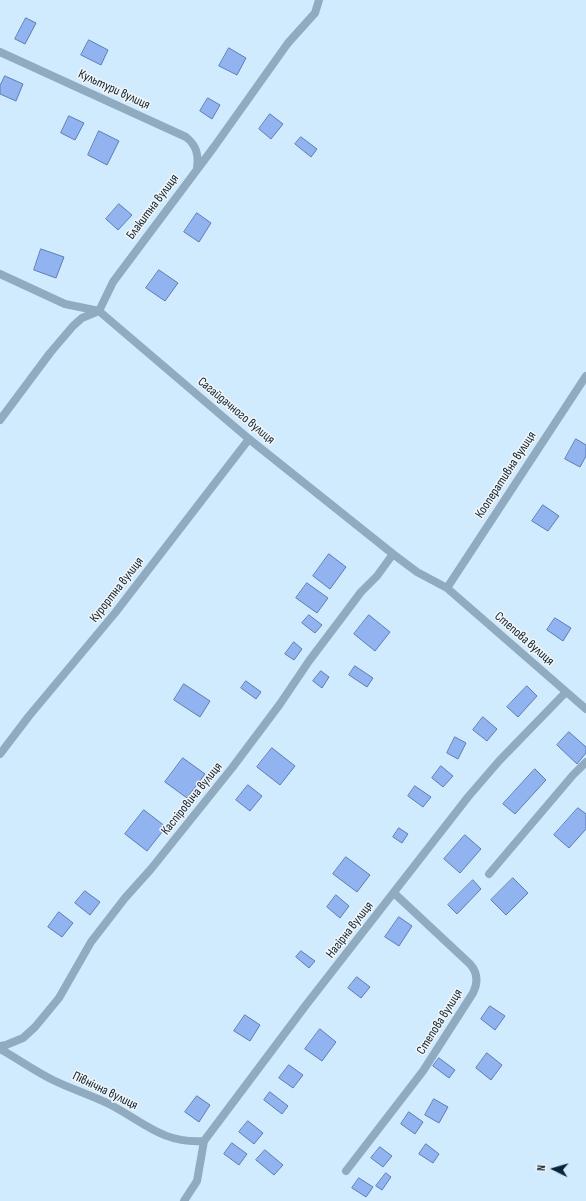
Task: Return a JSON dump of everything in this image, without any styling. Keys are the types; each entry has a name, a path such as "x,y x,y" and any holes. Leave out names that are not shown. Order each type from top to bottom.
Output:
{"street":[{"name":"Блакитна вулиця","path":"99,311 113,282 288,43 316,13 320,0"},
{"name":"Культури вулиця","path":"0,52 186,137 195,147 198,161 197,168"},
{"name":"Сагайдачного вулиця","path":"0,274 65,304 99,311 249,438 393,554 417,572 447,588"},
{"path":"0,420 50,353 73,326 82,318 99,311"},
{"name":"Кооперативна вулиця","path":"447,588 586,376"},
{"name":"Курортна вулиця","path":"0,754 29,716 115,613 249,438"},
{"name":"Каспіровича вулиця","path":"0,1047 23,1038 35,1027 59,998 91,942 125,898 151,869 232,768 280,704 309,661 361,592 377,576 393,554"},
{"name":"Степова вулиця","path":"447,588 586,709"},
{"name":"Нагірна вулиця","path":"184,1201 197,1180 204,1141 306,1005 468,797 499,761 566,692"},
{"path":"489,874 573,775 586,762"},
{"name":"Степова вулиця","path":"346,1171 423,1071 473,993 477,983 476,973 470,964 394,893"},
{"name":"Північна вулиця","path":"0,1047 52,1080 117,1108 160,1134 178,1140 204,1141"}],"building":[{"path":"26,18 36,23 25,44 15,39"},
{"path":"89,40 108,50 101,65 81,55"},
{"path":"229,48 246,58 237,75 219,66"},
{"path":"5,76 23,84 16,101 0,94 0,86"},
{"path":"208,98 220,105 212,119 200,111"},
{"path":"270,114 283,124 271,139 259,129"},
{"path":"69,116 84,123 75,140 61,133"},
{"path":"99,131 119,141 107,165 88,155"},
{"path":"301,137 317,149 311,157 295,144"},
{"path":"119,204 132,215 118,230 106,219"},
{"path":"197,213 211,223 199,242 184,232"},
{"path":"41,249 64,257 56,278 34,270"},
{"path":"159,270 178,283 165,301 146,288"},
{"path":"576,439 586,445 586,456 580,467 565,459"},
{"path":"543,505 559,516 548,531 532,521"},
{"path":"329,554 346,567 330,589 313,576"},
{"path":"307,583 328,598 317,613 296,598"},
{"path":"309,615 322,625 315,633 302,623"},
{"path":"369,615 390,632 375,651 354,634"},
{"path":"555,618 571,628 563,641 547,630"},
{"path":"294,642 302,649 294,660 285,654"},
{"path":"355,666 373,678 367,687 349,675"},
{"path":"321,671 329,677 322,688 313,681"},
{"path":"246,681 261,692 256,699 241,688"},
{"path":"184,684 210,701 200,717 174,700"},
{"path":"527,686 537,696 518,717 507,707"},
{"path":"483,717 497,729 487,741 473,730"},
{"path":"569,732 586,747 586,753 577,764 557,745"},
{"path":"455,737 466,743 458,759 447,753"},
{"path":"272,748 295,766 280,785 257,767"},
{"path":"183,758 205,774 187,798 165,782"},
{"path":"441,766 453,776 443,787 432,778"},
{"path":"535,769 546,780 515,814 503,804"},
{"path":"248,785 262,796 250,811 236,800"},
{"path":"415,786 431,797 423,807 408,796"},
{"path":"578,808 586,814 586,829 569,848 554,835"},
{"path":"144,810 166,827 147,851 125,834"},
{"path":"399,828 408,834 402,843 393,837"},
{"path":"465,835 481,849 460,873 444,859"},
{"path":"346,857 370,875 357,892 333,874"},
{"path":"513,878 528,893 506,915 491,900"},
{"path":"473,880 481,889 457,914 448,905"},
{"path":"85,891 100,902 90,915 75,903"},
{"path":"336,895 349,906 340,918 327,907"},
{"path":"59,912 73,923 62,937 48,927"},
{"path":"399,917 412,926 399,946 385,937"},
{"path":"301,951 315,961 309,968 296,957"},
{"path":"357,977 370,987 361,998 348,988"},
{"path":"490,1006 505,1016 495,1030 481,1019"},
{"path":"245,1015 260,1025 250,1041 234,1031"},
{"path":"320,1029 336,1042 322,1061 305,1049"},
{"path":"487,1053 502,1065 491,1080 476,1068"},
{"path":"439,1058 455,1070 449,1078 433,1066"},
{"path":"289,1065 303,1075 293,1088 279,1078"},
{"path":"270,1092 288,1106 282,1114 264,1100"},
{"path":"197,1096 210,1105 199,1122 185,1112"},
{"path":"434,1099 448,1107 439,1123 425,1115"},
{"path":"409,1112 423,1122 415,1134 401,1124"},
{"path":"248,1121 263,1133 254,1144 239,1132"},
{"path":"232,1143 247,1154 239,1165 224,1154"},
{"path":"426,1144 439,1154 433,1163 419,1154"},
{"path":"380,1147 392,1156 383,1167 371,1158"},
{"path":"265,1150 283,1165 274,1175 256,1160"},
{"path":"386,1173 391,1177 382,1190 376,1186"},
{"path":"359,1178 373,1187 366,1197 352,1188"}]}
